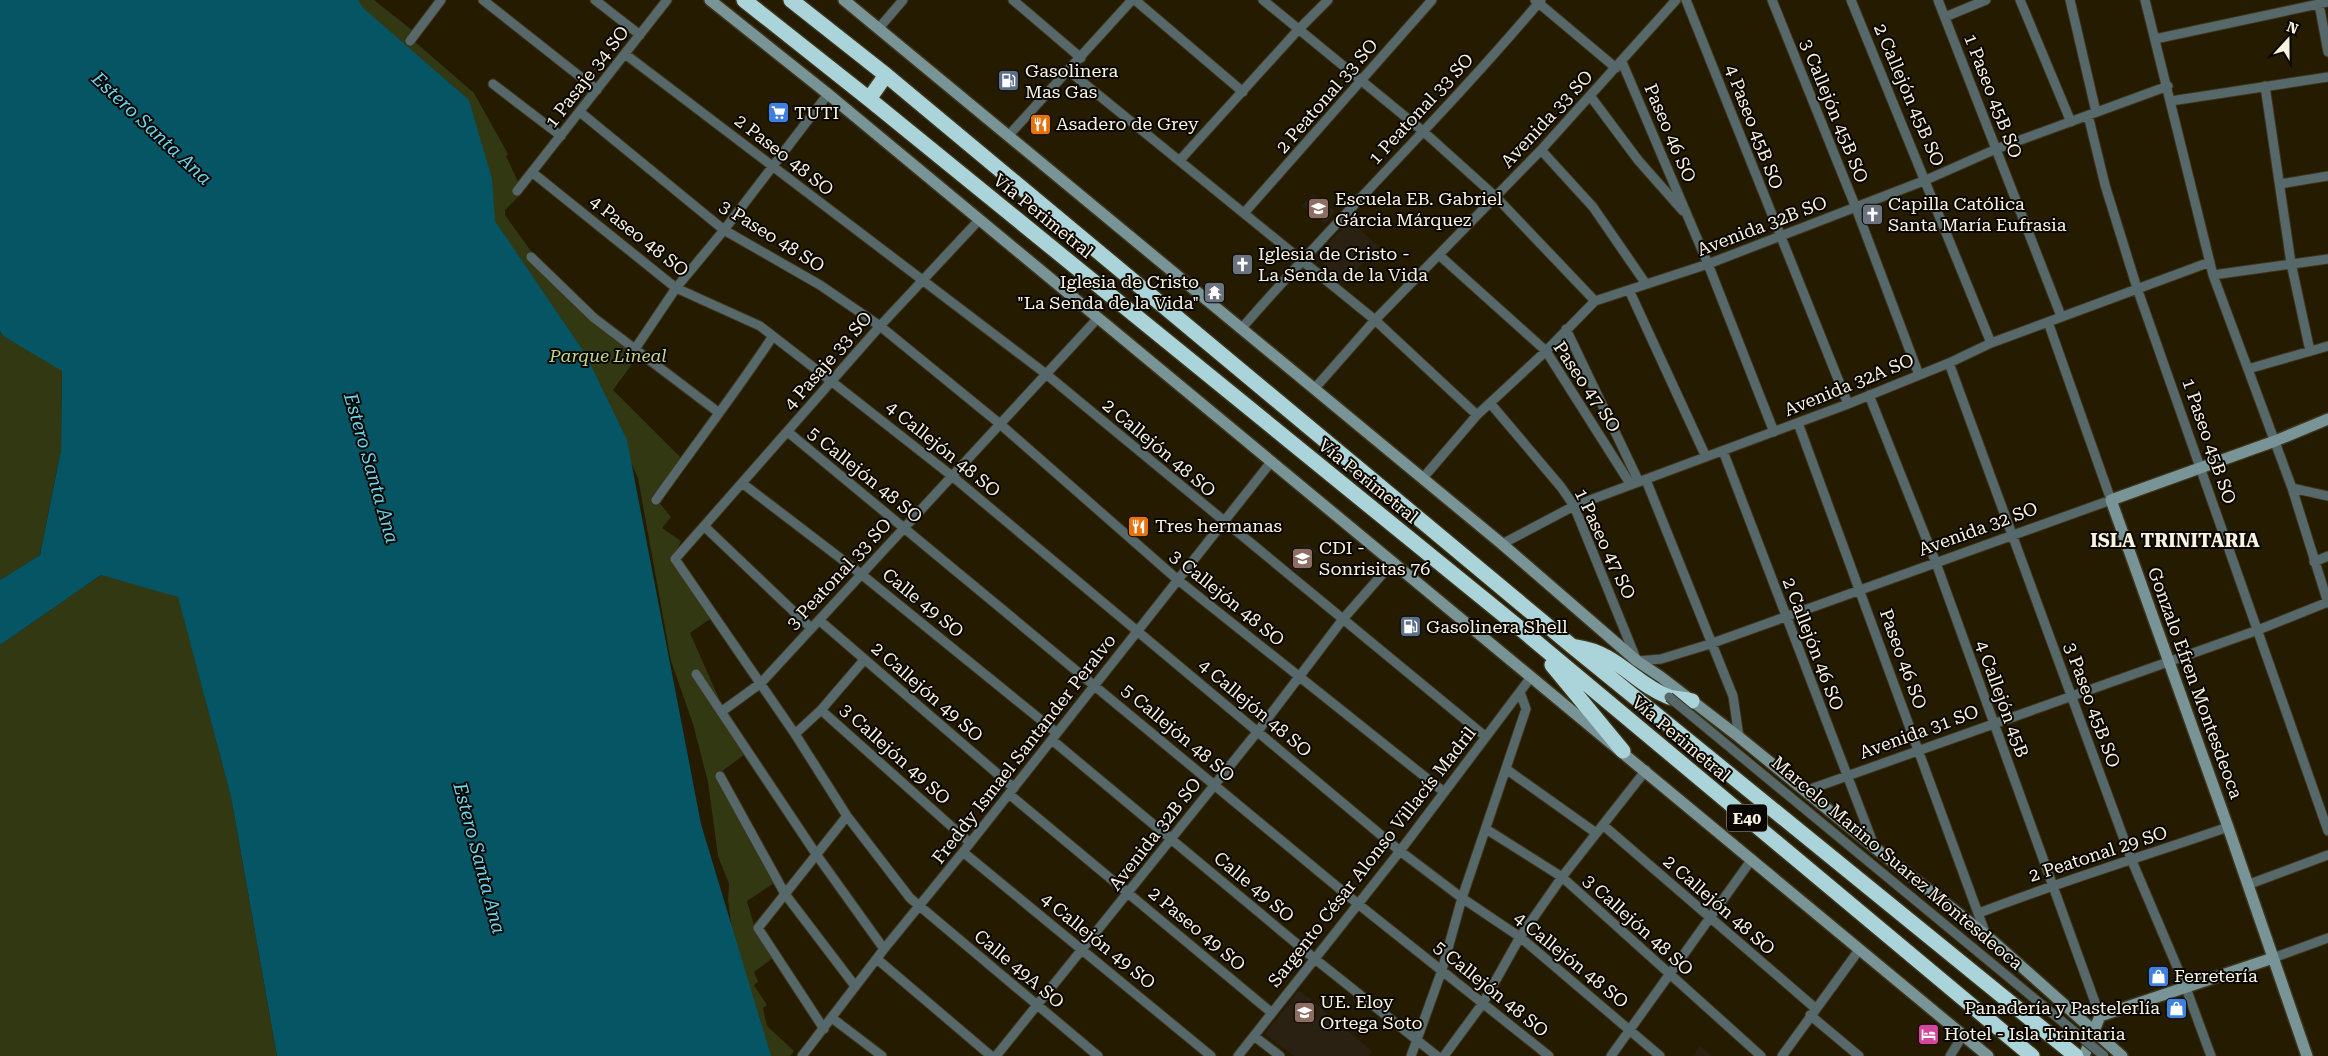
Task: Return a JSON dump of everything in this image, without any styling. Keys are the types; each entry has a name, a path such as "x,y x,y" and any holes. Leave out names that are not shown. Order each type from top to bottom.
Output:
{"highway":[{"name":"Vía Perimetral","path":"744,0 869,98 1522,630 2032,1056"},
{"name":"Vía Perimetral","path":"791,0 886,75 1573,647 2076,1056"},
{"path":"869,98 886,75"},
{"path":"1522,630 1623,751"},
{"path":"1573,647 1590,649 1606,655 1647,685 1669,697 1692,701"}],"street":[{"path":"410,41 441,0"},
{"path":"483,0 598,90"},
{"path":"595,0 640,35"},
{"name":"1 Pasaje 34 SO","path":"517,191 667,0"},
{"name":"E40","path":"710,0 828,94 1097,319 1646,770 1988,1056"},
{"name":"Vía Perimetral","path":"844,0 1423,478 1637,661 1739,737 1875,848 1986,935 2122,1056"},
{"path":"879,28 903,0"},
{"path":"1013,0 1081,58"},
{"path":"1009,135 1134,0 1244,92"},
{"path":"1263,0 1424,132 1496,197 1595,301"},
{"path":"1180,160 1244,92 1298,30 1328,0"},
{"name":"2 Peatonal 33 SO","path":"1245,212 1432,0"},
{"name":"Avenida 33 SO","path":"1315,388 1376,320 1541,150 1676,0"},
{"name":"4 Paseo 45B SO","path":"1686,0 1848,404"},
{"name":"3 Callejón 45B SO","path":"1772,0 1856,208 1919,375"},
{"name":"2 Callejón 45B SO","path":"1851,0 1991,343"},
{"name":"1 Paseo 45B SO","path":"1938,0 2061,316"},
{"path":"1945,17 1986,0"},
{"path":"2020,0 2071,122"},
{"name":"1 Paseo 45B SO","path":"2070,0 2105,185 2137,288 2328,831"},
{"path":"2145,0 2168,86 2213,275 2292,488 2328,603"},
{"path":"1538,1 1619,65"},
{"name":"1 Peatonal 33 SO","path":"1242,328 1302,258 1424,132 1538,1"},
{"path":"2155,39 2323,3 2328,52"},
{"name":"2 Paseo 48 SO","path":"625,54 923,282"},
{"name":"Paseo 46 SO","path":"1619,65 1688,216 1774,432"},
{"path":"1069,71 1302,258 1376,320 1477,414"},
{"path":"2171,101 2328,77"},
{"path":"493,84 561,136"},
{"name":"Avenida 32B SO","path":"1423,478 1477,414 1546,351 1595,301 1708,264 1780,237 1926,180 1996,149 2168,86"},
{"path":"2265,86 2291,262 2310,352"},
{"path":"635,349 676,288 724,230 828,94"},
{"name":"Paseo 46 SO","path":"1590,96 1638,160 1688,216"},
{"name":"3 Paseo 48 SO","path":"580,112 724,230 820,285 880,326"},
{"path":"1541,150 1593,207 1646,284"},
{"name":"4 Paseo 48 SO","path":"533,173 676,288 760,326 831,381"},
{"path":"2280,184 2328,176"},
{"name":"4 Pasaje 33 SO","path":"761,682 675,559 880,326 979,220"},
{"name":"Paseo 47 SO","path":"1438,255 1546,351 1639,482"},
{"path":"531,257 594,318 718,412"},
{"path":"2213,275 2328,258"},
{"name":"Avenida 32A SO","path":"1502,544 1574,506 1848,404 1949,363 1991,343 2061,316 2210,262"},
{"name":"2 Callejón 48 SO","path":"923,282 1046,374 1223,523 1343,619 1486,738"},
{"path":"1629,290 1706,457"},
{"name":"3 Peatonal 33 SO","path":"721,712 761,682 1097,319"},
{"name":"Gonzalo Efren Montesdeoca","path":"2048,322 2228,827 2307,1056"},
{"name":"3 Callejón 48 SO","path":"880,326 1000,424 1178,580 1444,792"},
{"name":"Paseo 47 SO","path":"1566,329 1639,482 1733,696 1739,737"},
{"path":"656,500 718,412 743,382 773,336"},
{"path":"2248,369 2328,346"},
{"name":"3 Paseo 45B SO","path":"1949,363 2132,861 2186,988 2211,1056"},
{"name":"4 Callejón 48 SO","path":"831,381 952,476 1400,851 1462,898 1520,937 1660,1056"},
{"name":"4 Callejón 45B","path":"1869,395 1936,562 2051,885 2100,1016"},
{"name":"1 Paseo 47 SO","path":"1490,403 1574,506 1637,661"},
{"name":"Avenida 32 SO","path":"1637,661 1661,659 1710,644 2274,441 2328,419"},
{"name":"Paseo 46 SO","path":"1798,423 1986,935"},
{"name":"5 Callejón 48 SO","path":"788,432 1096,685 1358,904 1549,1056"},
{"name":"2 Callejón 46 SO","path":"1724,451 1785,617 1875,848"},
{"name":"Freddy Ismael Santander Peralvo","path":"802,1056 855,986 1012,791 1271,462"},
{"name":"Calle 49 SO","path":"742,483 860,574 1315,959 1438,1056"},
{"path":"2292,488 2328,496"},
{"path":"704,526 811,628"},
{"path":"2314,562 2328,556"},
{"name":"Avenida 32B SO","path":"996,1056 1129,894 1171,838 1300,678 1343,619 1394,562"},
{"name":"Avenida 31 SO","path":"1805,791 1993,722 2258,630 2328,603"},
{"name":"2 Callejón 49 SO","path":"819,620 1012,791"},
{"path":"795,734 821,710 864,660"},
{"path":"696,674 816,854 884,950"},
{"name":"Sargento César Alonso Villacís Madril","path":"1238,1056 1400,851 1531,677"},
{"name":"Calle 49A SO","path":"761,682 847,816 910,898 1098,1056"},
{"path":"1411,1056 1442,970 1462,898 1526,709 1520,692"},
{"name":"Marcelo Marino Suarez Montesdeoca","path":"1669,697 2104,1056"},
{"name":"3 Callejón 49 SO","path":"821,710 970,843"},
{"path":"1506,769 1596,833"},
{"path":"1444,1056 1482,1003 1520,937 1562,877 1646,770"},
{"path":"720,776 785,894 855,986"},
{"name":"2 Paseo 49 SO","path":"1012,791 1129,894 1272,1013"},
{"path":"824,1029 758,928 847,816"},
{"name":"2 Callejón 48 SO","path":"1603,825 1710,918 1813,1011 1859,1056"},
{"name":"2 Peatonal 29 SO","path":"1979,913 2051,885 2132,861 2228,827"},
{"name":"3 Callejón 48 SO","path":"1486,829 1562,877 1760,1056"},
{"name":"4 Callejón 49 SO","path":"963,852 1211,1056"},
{"path":"2247,885 2328,855"},
{"path":"1611,1056 1752,859"},
{"path":"2084,1056 2100,1016 2328,938"},
{"path":"1782,1056 1859,950"},
{"path":"877,959 991,1056"},
{"path":"832,1018 882,1056"},
{"path":"1950,1056 1962,1035"},
{"path":"1254,1036 1280,1056"}],"shaded area":[{"name":"Escuela EB. Gabriel Gárcia Márquez","path":"1313,194 1335,211 1325,224 1302,206"},
{"path":"1350,220 1379,247 1344,283 1316,257"},
{"name":"CDI - Sonrisitas 76","path":"1306,543 1317,551 1299,574 1289,566"},
{"name":"UE. Eloy Ortega Soto","path":"1299,990 1372,1051 1369,1056 1294,1056 1265,1034"},
{"path":"1700,1046 1712,1056 1693,1056"}],"green space":[{"name":"Parque Lineal","path":"349,0 374,0 412,30 411,36 414,41 474,93 508,154 506,156 523,192 505,210 505,215 533,254 596,322 632,341 630,348 638,356 613,390 685,462 658,501 671,517 662,528 681,541 673,559 713,617 690,633 744,755 721,772 774,883 747,901 755,929 773,958 754,972 758,982 754,985 767,1005 763,1008 767,1026 794,1051 790,1056 756,1056 734,946 728,900 729,884 718,856 708,782 693,724 671,661 638,478 623,445"},
{"path":"0,331 3,336 62,370 61,450 40,555 0,580"},
{"path":"101,575 178,596 231,797 277,1056 0,1056 0,645"}],"water":[{"name":"Estero Santa Ana","path":"0,0 358,0 363,8 469,100 492,179 495,221 586,355 627,440 701,824 771,1056 277,1056 231,797 178,597 101,575 0,645 0,580 40,555 61,450 62,371 3,336 0,331"}],"place":[{"name":"Gasolinera Mas Gas","path":"1009,81"},
{"name":"TUTI","path":"778,113"},
{"name":"Asadero de Grey","path":"1040,124"},
{"name":"Escuela EB. Gabriel Gárcia Márquez","path":"1319,209"},
{"name":"Capilla Católica Santa María Eufrasia","path":"1872,214"},
{"name":"Iglesia de Cristo - La Senda de la Vida","path":"1242,264"},
{"name":"Iglesia de Cristo \"La Senda de la Vida\"","path":"1215,292"},
{"name":"Tres hermanas","path":"1139,526"},
{"name":"CDI - Sonrisitas 76","path":"1303,558"},
{"name":"Gasolinera Shell","path":"1410,627"},
{"name":"Ferretería","path":"2158,976"},
{"name":"Panadería y Pastelerlía","path":"2176,1008"},
{"name":"UE. Eloy Ortega Soto","path":"1304,1012"},
{"name":"Hotel - Isla Trinitaria","path":"1928,1034"}],"district":[{"name":"ISLA TRINITARIA","path":"2175,540"}]}
